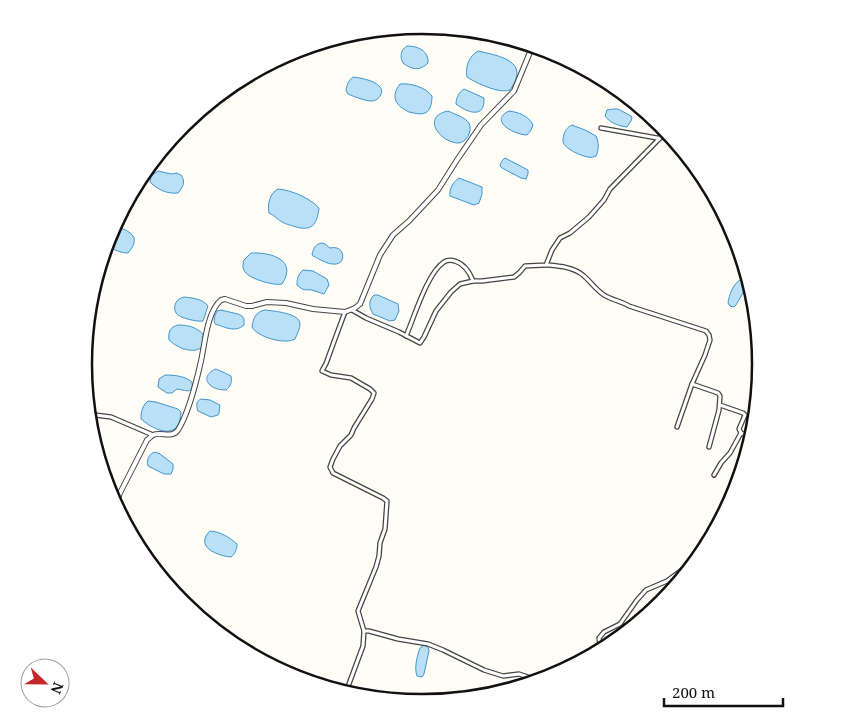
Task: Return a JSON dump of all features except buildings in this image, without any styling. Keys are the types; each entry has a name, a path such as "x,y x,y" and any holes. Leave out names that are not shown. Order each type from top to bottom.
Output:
{"street":[{"path":"96,415 111,417 153,435 175,433 188,408 201,363 212,312 216,304 221,300 246,306 267,302 286,302 313,309 345,312 360,304 380,256 393,236 438,190 481,125 514,91 530,52"},
{"path":"601,128 660,138"},
{"path":"546,265 560,238 570,233 589,217 604,200 610,189 660,138"},
{"path":"406,336 433,273 445,261 459,262 473,281"},
{"path":"351,309 366,318 418,342 422,342 436,311 450,292 460,284 514,277 524,266 546,265 569,268 584,275 594,288 610,299 618,300 629,306 709,334 710,340 705,355 692,384 677,427"},
{"path":"345,312 322,371 331,375 351,378 370,389 374,396 351,435 340,446 330,467 333,473 383,498 387,502 385,530 380,543 376,567 358,611 364,631 363,646 348,686"},
{"path":"692,384 720,396 720,405 709,447"},
{"path":"714,475 730,453 741,433 739,429 745,415 720,405"},
{"path":"119,495 147,440 153,435"},
{"path":"600,642 599,638 604,632 620,624 646,590 676,575"},
{"path":"364,631 428,644 484,670 503,676 519,674 528,677"}],"water":[{"path":"407,46 415,47 425,52 428,63 416,69 403,63 401,54"},
{"path":"478,51 503,58 515,66 517,72 516,80 510,90 494,89 467,77 468,62"},
{"path":"353,77 374,82 381,88 380,96 376,100 370,101 348,94 347,86"},
{"path":"400,84 418,86 432,96 430,108 427,112 417,114 409,112 398,104 395,93"},
{"path":"464,89 484,98 484,105 479,112 470,112 456,104 458,95"},
{"path":"618,109 632,117 627,127 609,121 605,116 607,110"},
{"path":"448,111 462,117 469,123 469,133 466,139 460,143 444,138 434,123 440,114"},
{"path":"509,111 516,112 529,119 533,125 527,135 516,133 502,123 503,115"},
{"path":"572,125 596,136 598,151 596,156 581,155 564,145 564,134 567,128"},
{"path":"505,158 528,170 526,179 500,166"},
{"path":"158,171 181,175 183,184 178,193 163,191 150,182 151,176"},
{"path":"459,178 482,187 479,203 474,205 450,196 452,186"},
{"path":"278,189 300,195 319,208 317,219 312,226 309,228 299,228 282,222 269,213 270,199"},
{"path":"121,228 131,233 134,243 128,253 113,248"},
{"path":"322,243 330,248 339,249 342,252 341,262 331,264 313,256 315,247"},
{"path":"251,253 274,256 284,263 287,269 282,284 262,281 245,272 243,268 244,260"},
{"path":"303,270 313,271 327,279 329,285 324,294 303,289 297,285 298,277"},
{"path":"741,281 744,291 734,307 728,303 730,293 735,284"},
{"path":"374,295 398,304 399,311 395,320 390,321 373,314 370,304"},
{"path":"184,297 201,300 208,306 203,321 188,319 176,313 176,303"},
{"path":"221,310 242,316 244,325 234,329 215,324 214,319 217,311"},
{"path":"265,310 286,313 296,317 299,320 300,328 295,339 285,341 272,339 255,331 252,327 254,318 259,312"},
{"path":"178,325 192,327 203,334 201,348 197,350 184,349 169,340 170,330"},
{"path":"216,369 231,376 231,384 226,390 216,388 208,383 208,376"},
{"path":"165,375 186,378 192,382 192,389 188,391 177,389 172,393 167,393 158,387 159,379"},
{"path":"201,399 210,400 220,405 218,415 211,417 198,411 197,404"},
{"path":"148,401 178,409 181,412 180,421 176,427 172,430 160,430 141,419 142,409"},
{"path":"155,452 173,464 171,474 164,474 148,466 148,457"},
{"path":"210,531 225,535 237,544 236,551 231,557 214,553 206,546 206,537"},
{"path":"424,645 428,647 429,651 422,677 417,676 416,666 420,648"}]}
